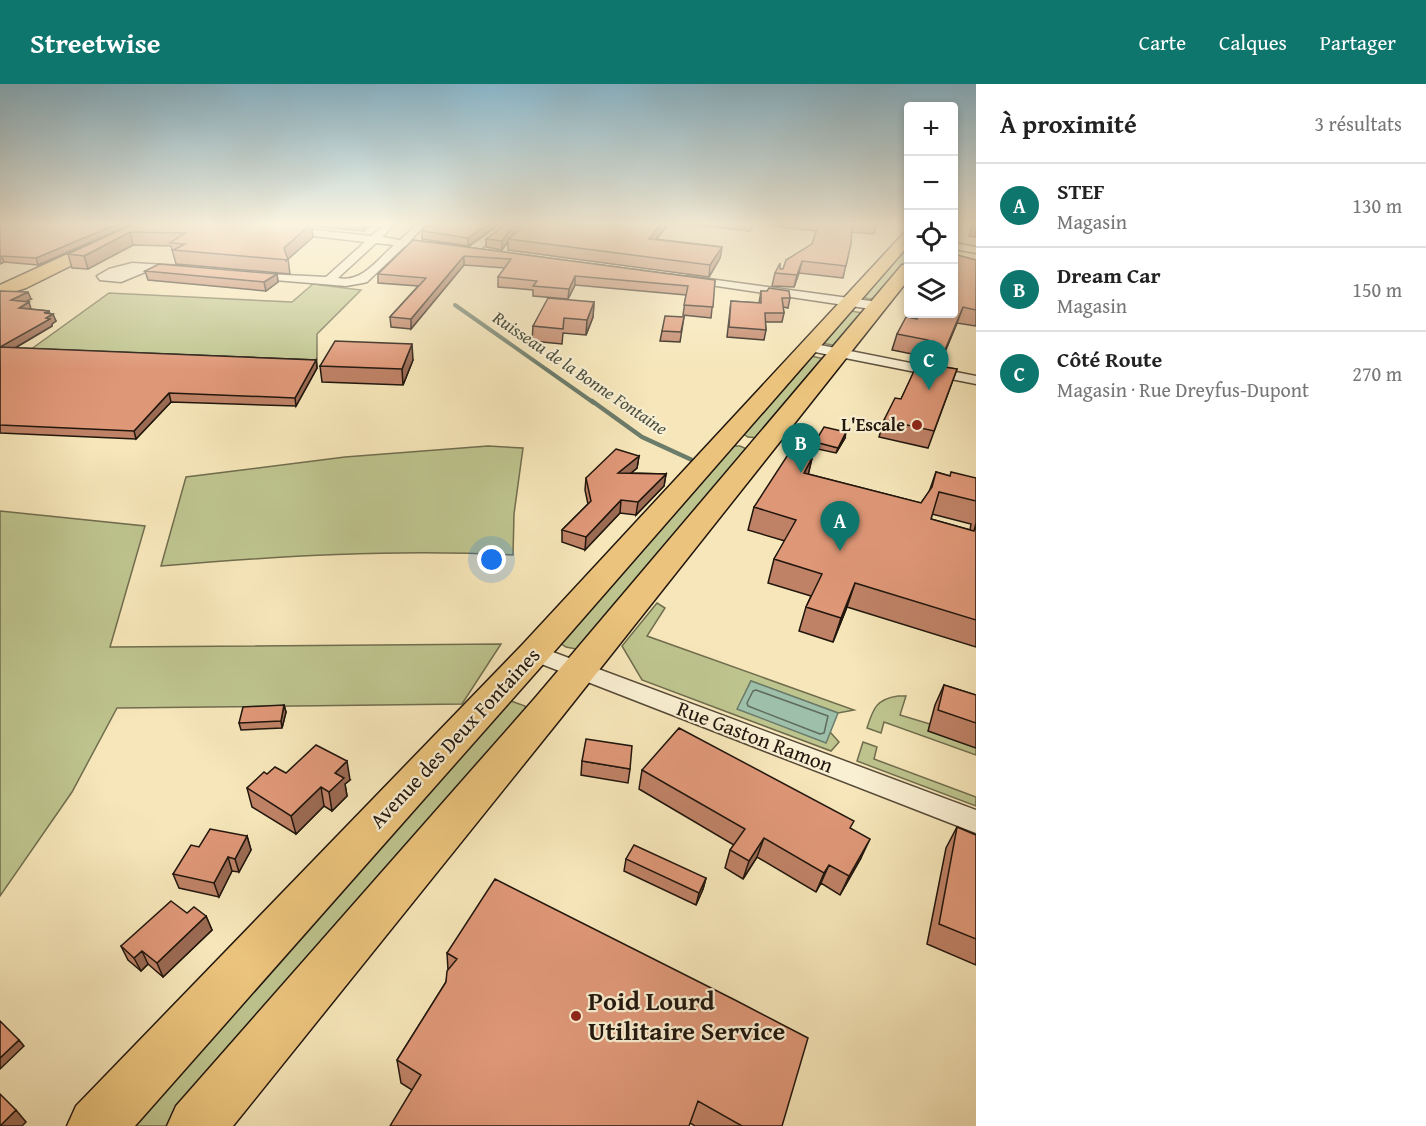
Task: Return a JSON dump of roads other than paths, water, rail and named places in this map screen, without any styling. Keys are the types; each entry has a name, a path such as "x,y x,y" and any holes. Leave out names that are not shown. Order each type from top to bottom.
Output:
{"main road":[{"path":"0,282 20,273"},
{"path":"0,291 44,273"},
{"name":"Avenue des Deux Fontaines","path":"196,1126 579,670 824,350 863,304 885,273"},
{"name":"Avenue des Deux Fontaines","path":"863,304 904,273"},
{"path":"0,282 20,284"},
{"name":"Avenue des Deux Fontaines","path":"96,1126 534,653 824,350"}],"street":[{"path":"333,281 332,277 337,273"},
{"path":"240,274 346,283 361,280 369,273"},
{"path":"674,278 863,304"},
{"path":"824,350 976,380"},
{"name":"Rue Gaston Ramon","path":"534,653 976,822"}],"water":[{"path":"751,681 838,713 826,743 737,709"}],"waterway":[{"name":"Ruisseau de la Bonne Fontaine","path":"455,305 594,403"},
{"name":"Ruisseau de la Bonne Fontaine","path":"592,401 642,437 692,460"}],"place":[{"name":"Côté Route","path":"929,390"},
{"name":"L'Escale","path":"917,425"},
{"name":"Dream Car","path":"801,473"},
{"name":"STEF","path":"840,551"},
{"name":"Poid Lourd Utilitaire Service","path":"576,1016"}]}
